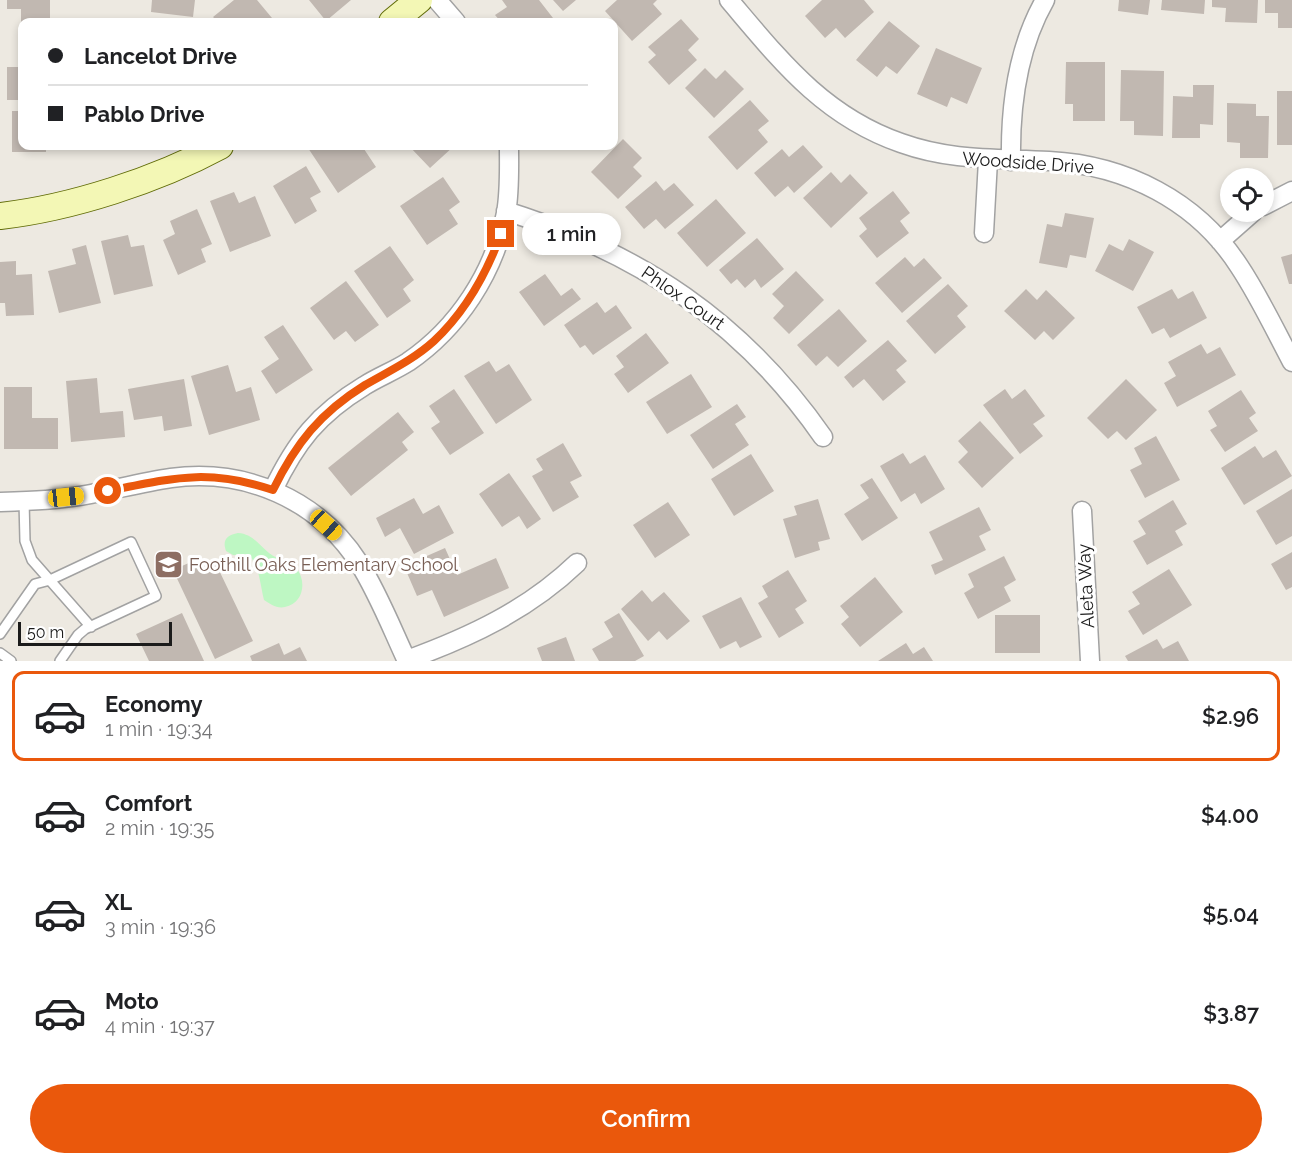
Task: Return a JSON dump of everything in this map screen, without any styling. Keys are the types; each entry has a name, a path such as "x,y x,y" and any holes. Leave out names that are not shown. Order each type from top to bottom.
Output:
{"street":[{"path":"397,18 419,0"},
{"path":"437,0 453,18"},
{"name":"Woodside Drive","path":"729,0 798,79 845,116 900,143 959,158 1083,164 1122,174 1159,190 1197,218 1240,266 1292,362"},
{"path":"1011,161 1011,128 1020,65 1029,34 1045,0"},
{"path":"0,216 81,200 128,186 211,150"},
{"path":"273,490 286,462 302,438 321,418 343,399 408,362 433,342 455,319 474,292 490,264 506,212 510,178 508,150"},
{"path":"984,233 988,160"},
{"path":"1274,200 1292,191"},
{"name":"Phlox Court","path":"506,212 544,223 599,245 684,295 731,332 774,373 823,437"},
{"path":"1220,241 1242,222"},
{"path":"0,502 88,495 171,478 203,475 235,478 273,490 308,509 338,536 366,575 407,661 455,642 500,620 542,594 577,563"},
{"name":"Aleta Way","path":"1082,511 1090,661"}],"lane":[{"path":"24,501 25,541 32,560 91,627"},
{"path":"0,633 35,584 50,580 131,542 156,596 78,635 60,661"},
{"path":"0,653 11,661"}],"green space":[{"path":"238,533 252,538 272,555 297,569 302,580 302,592 296,602 279,607 264,600 258,571 250,556 233,555 226,551 226,539"}],"building":[{"path":"7,0 50,0 50,18 21,18 21,9 7,9"},
{"path":"152,0 195,0 193,17 151,12"},
{"path":"234,0 257,0 272,18 214,18"},
{"path":"309,0 351,0 330,18 324,18"},
{"path":"502,0 539,0 553,18 498,18 495,15 507,7"},
{"path":"553,0 576,0 563,11"},
{"path":"617,0 657,0 653,4 662,14 632,41 618,25 618,18 611,18 605,11"},
{"path":"822,0 864,0 874,12 845,38 836,28 825,38 805,16"},
{"path":"1119,0 1150,0 1148,15 1118,11"},
{"path":"1162,0 1205,0 1204,14 1161,10"},
{"path":"1212,0 1258,0 1257,23 1225,22 1226,8 1212,7"},
{"path":"1265,0 1292,0 1292,28 1278,28 1278,13 1265,13"},
{"path":"681,19 699,39 688,50 697,60 669,85 648,62 656,55 648,47"},
{"path":"889,21 920,46 897,74 886,66 877,77 856,60"},
{"path":"936,48 982,68 967,104 951,97 947,107 917,94"},
{"path":"1066,62 1105,62 1105,121 1073,121 1073,104 1065,104"},
{"path":"7,67 18,67 18,100 7,100"},
{"path":"705,68 716,79 725,70 744,89 714,118 685,88"},
{"path":"1121,70 1164,71 1163,136 1134,135 1134,121 1120,121"},
{"path":"1193,85 1214,85 1213,125 1200,124 1200,138 1172,138 1173,96 1193,97"},
{"path":"1277,91 1292,91 1292,145 1277,145"},
{"path":"750,100 769,121 758,130 768,142 737,170 708,137"},
{"path":"1227,103 1256,104 1256,116 1269,116 1268,158 1240,158 1240,143 1227,142"},
{"path":"12,111 18,111 18,150 46,150 46,152 12,152"},
{"path":"623,139 642,158 633,167 642,176 618,199 591,172 612,150 618,150 618,144"},
{"path":"803,145 823,167 794,193 788,186 775,197 754,173 782,149 789,157"},
{"path":"309,150 365,150 376,167 338,193"},
{"path":"413,150 450,150 430,168"},
{"path":"306,166 321,192 310,198 317,211 295,224 273,186"},
{"path":"831,172 841,183 850,174 868,193 831,228 803,198"},
{"path":"443,177 460,202 449,210 458,224 427,245 400,206"},
{"path":"656,181 664,191 674,183 694,205 665,229 656,219 644,229 625,207"},
{"path":"893,191 910,213 900,221 909,233 877,258 859,236 867,229 859,218"},
{"path":"234,192 239,203 255,196 271,236 230,252 210,201"},
{"path":"716,199 746,233 707,267 677,233"},
{"path":"197,209 212,244 201,249 206,262 178,275 163,240 175,234 170,221"},
{"path":"1065,213 1094,218 1086,258 1070,255 1067,268 1039,263 1047,224 1062,227"},
{"path":"128,235 131,247 144,245 153,286 114,295 101,241"},
{"path":"757,238 784,269 761,288 755,279 745,288 737,279 731,284 719,270"},
{"path":"1129,239 1154,252 1133,291 1095,271 1109,244 1123,251"},
{"path":"86,245 101,303 59,313 48,271 76,264 72,249"},
{"path":"390,246 414,280 403,289 411,301 387,318 354,271"},
{"path":"1292,254 1292,284 1289,284 1281,257"},
{"path":"905,257 914,267 924,258 942,278 902,313 875,283"},
{"path":"16,261 16,275 32,274 34,315 6,316 5,303 0,303 0,262"},
{"path":"796,271 824,300 789,334 773,318 784,306 772,294"},
{"path":"545,274 561,296 572,288 581,299 544,326 519,292"},
{"path":"346,281 379,325 355,342 346,331 334,340 310,308"},
{"path":"948,284 968,306 957,316 966,327 935,354 906,321"},
{"path":"1026,289 1037,300 1046,290 1075,318 1053,340 1044,331 1035,340 1004,311"},
{"path":"1172,289 1178,299 1193,291 1207,318 1170,338 1164,328 1152,334 1137,307"},
{"path":"597,302 605,313 616,305 632,328 593,355 585,345 580,348 564,325"},
{"path":"839,309 867,341 838,367 827,356 816,366 797,345"},
{"path":"283,325 313,370 276,394 261,371 279,359 264,337"},
{"path":"646,333 669,363 628,393 614,374 624,367 616,356"},
{"path":"888,340 907,361 896,370 906,382 883,401 864,379 853,388 844,377"},
{"path":"1201,344 1207,354 1220,347 1236,375 1177,407 1164,383 1176,376 1168,362"},
{"path":"489,361 496,372 509,364 532,400 496,424 464,376"},
{"path":"228,365 236,392 251,387 260,420 209,435 191,376"},
{"path":"691,374 712,407 667,434 646,402"},
{"path":"97,378 100,413 123,411 125,437 71,442 66,381"},
{"path":"184,379 192,426 164,431 162,416 134,420 128,389"},
{"path":"1126,379 1157,410 1126,440 1117,431 1108,439 1087,418"},
{"path":"4,387 32,387 32,418 58,418 58,449 4,449"},
{"path":"454,389 484,433 450,455 431,428 440,422 429,406"},
{"path":"1005,389 1012,399 1025,389 1045,416 1033,424 1043,436 1020,454 983,405"},
{"path":"1241,390 1256,413 1249,418 1258,431 1225,452 1210,430 1217,426 1208,411"},
{"path":"737,404 746,417 735,424 749,445 713,469 690,435"},
{"path":"398,412 414,432 402,442 408,450 351,496 328,468"},
{"path":"980,421 1014,458 982,488 958,462 968,452 958,441"},
{"path":"1156,436 1180,480 1145,498 1130,470 1142,464 1134,448"},
{"path":"563,443 582,476 570,482 579,497 553,512 532,476 543,470 536,459"},
{"path":"1255,446 1263,458 1276,450 1292,476 1244,505 1221,468"},
{"path":"903,453 910,464 925,455 945,489 921,504 915,493 901,502 880,466"},
{"path":"751,454 774,491 734,516 711,479"},
{"path":"509,473 541,519 527,529 519,516 502,527 479,494"},
{"path":"872,478 898,518 862,541 844,514 869,498 860,485"},
{"path":"1292,489 1292,536 1276,545 1256,511"},
{"path":"414,498 423,514 439,505 454,533 414,554 400,528 385,537 376,518"},
{"path":"818,499 830,539 818,542 820,550 795,558 783,519 797,515 794,506"},
{"path":"1173,500 1187,524 1175,531 1183,545 1147,565 1133,541 1146,534 1138,521"},
{"path":"668,502 690,535 655,558 633,525"},
{"path":"979,507 991,530 979,536 986,550 935,575 931,565 943,560 929,532"},
{"path":"445,548 457,575 496,558 509,588 444,617 432,590 417,596 404,566"},
{"path":"1292,552 1292,587 1286,590 1271,564"},
{"path":"1004,556 1016,580 1004,587 1011,601 978,619 964,593 974,587 968,574"},
{"path":"200,558 205,569 216,564 253,641 215,659 173,570"},
{"path":"1169,569 1192,605 1143,635 1128,611 1140,604 1132,592"},
{"path":"788,570 807,601 795,609 804,623 779,638 758,603 768,597 762,586"},
{"path":"875,577 903,612 860,647 841,624 849,617 840,606"},
{"path":"642,590 652,602 664,592 690,621 667,640 659,631 648,641 621,609"},
{"path":"741,597 762,637 740,648 736,641 720,649 702,616"},
{"path":"182,613 204,661 149,661 136,634"},
{"path":"619,613 644,656 635,661 599,661 592,649 613,637 604,622"},
{"path":"995,615 1040,615 1040,653 995,653"},
{"path":"566,637 575,661 542,661 537,648"},
{"path":"1157,639 1163,649 1178,641 1189,661 1128,661 1125,656"},
{"path":"279,643 284,655 300,647 307,661 252,661 250,656"},
{"path":"906,643 913,654 924,647 933,661 878,661"}],"place":[{"name":"Foothill Oaks Elementary School","path":"168,565"}],"route":[{"path":"108,491 171,478 203,475 235,478 273,490 286,462 302,438 321,418 343,399 408,362 433,342 455,319 490,264 501,234"}]}
